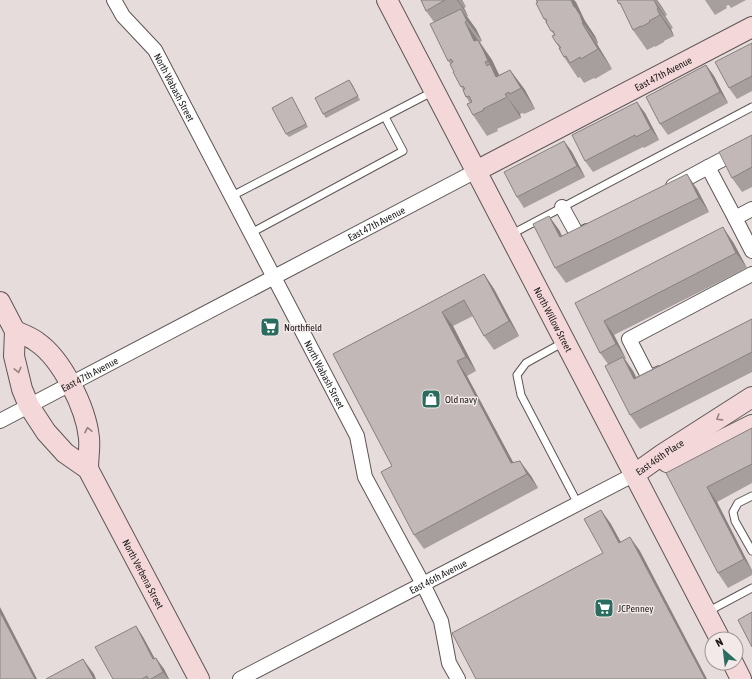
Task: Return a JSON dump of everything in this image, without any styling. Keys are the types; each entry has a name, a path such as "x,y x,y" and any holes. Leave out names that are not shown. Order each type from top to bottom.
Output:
{"street":[{"name":"North Wabash Street","path":"114,0 123,16 155,50 357,436 365,477 423,584 441,621 449,662 458,679"},
{"name":"North Willow Street","path":"386,0 716,631"},
{"name":"East 47th Avenue","path":"0,421 752,27"},
{"path":"660,193 752,144"},
{"path":"708,168 752,251"},
{"path":"562,207 578,236 598,225"},
{"path":"735,218 752,210"},
{"path":"670,368 649,378 629,339 752,274"},
{"name":"North Verbena Street","path":"0,302 15,331 14,356 22,388 30,406 46,432 66,453 88,468 199,679"},
{"name":"North Verbena Street","path":"15,331 37,341 46,350 71,384 84,412 89,439 88,468"},
{"name":"East 46th Place","path":"635,474 663,454 752,397"},
{"name":"East 46th Place","path":"635,474 718,442 752,425"},
{"name":"East 46th Avenue","path":"240,679 635,474"}],"lane":[{"path":"232,196 434,91"},
{"path":"510,235 752,107"},
{"path":"251,233 403,151 384,116"},
{"path":"565,341 526,363 517,375 521,395 578,504"},
{"path":"752,496 738,503 733,512 735,521 752,551"},
{"path":"706,612 752,588"}],"building":[{"path":"421,0 445,0 426,11"},
{"path":"536,0 571,0 580,15 582,23 598,49 581,59 580,57 570,63 566,56 564,57 559,48 561,48 552,36 555,35 553,31 551,31 545,18 544,19"},
{"path":"617,0 654,0 660,15 641,27 633,30 620,3 619,4"},
{"path":"461,9 474,41 478,40 484,52 488,61 485,62 487,66 490,64 496,77 510,70 521,88 510,94 509,92 505,94 507,97 473,115 467,104 472,102 469,96 466,97 463,90 465,89 463,86 461,87 450,64 453,62 451,59 448,61 430,24"},
{"path":"752,43 752,76 729,88 715,62"},
{"path":"706,65 720,92 660,124 646,97"},
{"path":"349,80 358,96 323,114 315,98"},
{"path":"292,97 306,124 286,134 272,108"},
{"path":"637,102 651,129 636,137 635,135 585,161 572,135"},
{"path":"752,135 752,167 732,178 719,152"},
{"path":"564,141 577,166 517,197 504,172"},
{"path":"687,174 699,198 555,268 533,224 549,216 560,237"},
{"path":"723,227 736,253 604,321 616,344 600,353 575,303"},
{"path":"484,274 509,321 484,336 464,300 442,312 466,357 457,361 511,463 520,461 527,474 414,535 381,472 392,466 333,354"},
{"path":"752,319 752,352 630,415 605,366 623,357 634,379"},
{"path":"752,428 752,464 707,487 744,559 718,573 666,473"},
{"name":"JCPenney","path":"601,510 619,543 630,537 705,679 476,679 452,633 603,553 584,519"},
{"path":"0,612 35,679 0,679"},
{"path":"752,612 752,647 744,631 738,620"},
{"path":"136,626 153,659 156,658 163,672 151,679 148,679 147,676 142,679 113,679 95,647"},
{"path":"83,659 94,679 46,679"}],"place":[{"name":"Northfield","path":"270,327"},
{"name":"Old navy","path":"431,399"},
{"name":"JCPenney","path":"604,608"}]}
